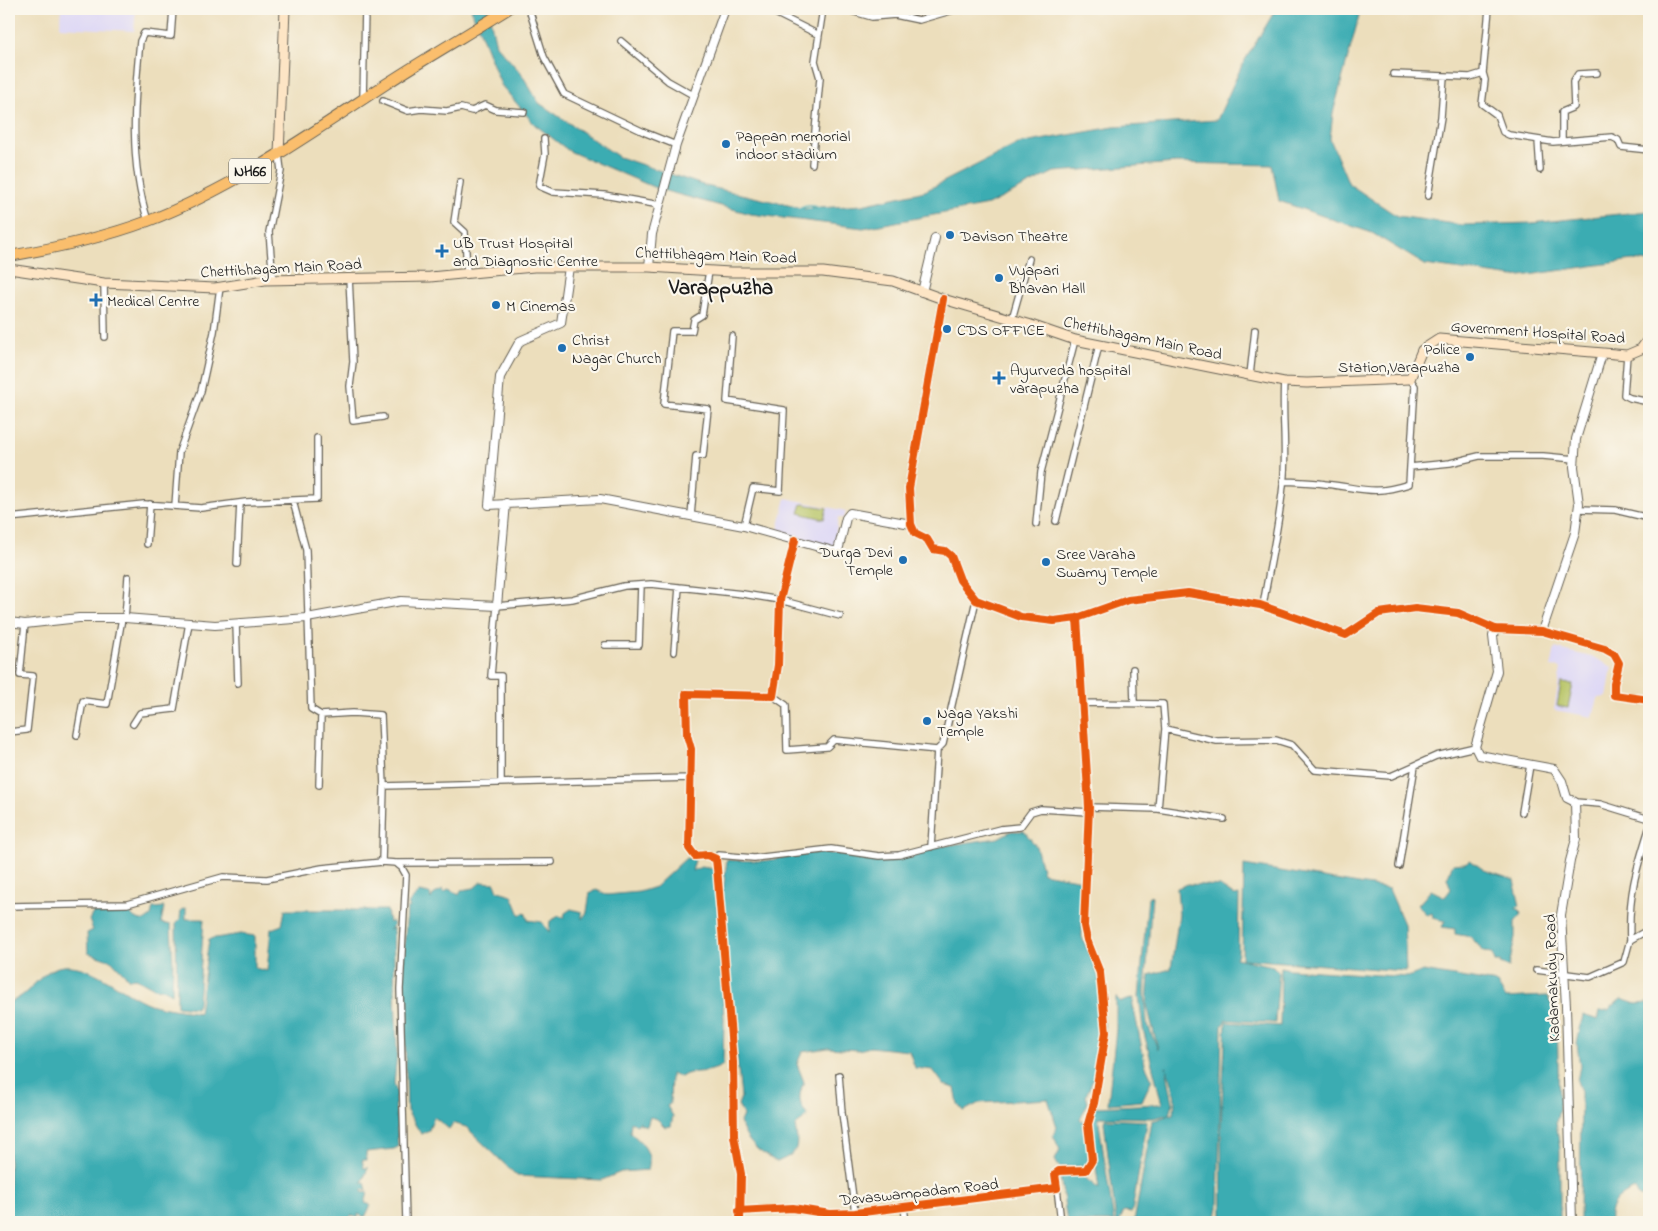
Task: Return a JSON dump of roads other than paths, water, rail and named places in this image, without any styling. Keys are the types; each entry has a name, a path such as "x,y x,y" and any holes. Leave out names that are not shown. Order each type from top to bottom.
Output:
{"highway":[{"name":"NH66","path":"9,256 82,241 148,221 233,181 280,154 505,11"}],"main road":[{"path":"280,154 285,9"},
{"name":"Chettibhagam Main Road","path":"9,269 104,282 220,287 273,280 350,277 430,277 534,267 649,267 709,271 823,272 893,281 943,299 1076,340 1284,382 1389,381 1410,378"},
{"name":"Government Hospital Road","path":"1410,378 1422,350 1440,340 1627,355 1641,349 1649,338"}],"street":[{"path":"148,221 140,197 135,133 134,98 140,41 144,33 171,36 173,9"},
{"path":"363,101 365,9"},
{"path":"529,9 544,57 564,94 676,145"},
{"path":"649,267 652,234 671,162 724,9"},
{"path":"767,9 819,35"},
{"path":"812,164 820,78 815,61 823,9"},
{"path":"844,9 872,17 895,15 919,20 957,9"},
{"path":"1489,9 1482,104 1497,115 1503,132 1538,140 1562,141 1612,137 1618,140 1622,147 1649,150"},
{"path":"621,41 668,81 693,95"},
{"path":"1393,74 1470,77 1483,73"},
{"path":"1562,141 1562,112 1574,107 1573,82 1578,74 1597,73"},
{"path":"1428,196 1441,117 1444,76"},
{"path":"384,101 408,111 421,109 447,111 461,108 472,111 485,105 496,110 524,112"},
{"path":"544,139 545,154 539,186 552,192 604,195 660,205"},
{"path":"1538,140 1540,170"},
{"path":"273,280 269,232 281,172 280,154"},
{"path":"460,182 454,222 465,232 467,274"},
{"path":"922,292 935,238"},
{"path":"1012,319 1029,258"},
{"path":"568,267 561,323 520,341 500,377 489,505 557,503 600,499 744,526 838,551 846,518 850,513 911,524"},
{"path":"691,516 696,456 703,456 708,409 664,404 672,331 692,331 694,320 702,315 709,271"},
{"path":"350,277 353,362 350,386 353,421 383,417"},
{"path":"104,282 105,337"},
{"path":"175,506 178,452 201,390 214,332 220,287"},
{"path":"943,299 910,483 911,524 915,533 927,538 934,549 945,551 952,556 960,580 976,600 1020,617 1054,621 1077,618 1128,600 1188,592 1263,606 1346,635 1379,613 1400,609 1436,610 1458,614 1495,629 1542,631 1605,649 1614,654 1619,663 1614,684 1614,696 1649,700"},
{"path":"1250,375 1255,330"},
{"path":"732,336 727,401 784,410 780,491 753,488 744,526"},
{"path":"1036,524 1041,472 1076,340"},
{"path":"1056,521 1099,345"},
{"path":"1542,631 1575,533 1578,508 1574,459 1576,439 1602,354"},
{"path":"1627,355 1624,395 1649,402"},
{"path":"1283,481 1326,484 1367,492 1388,491 1409,484 1415,386 1410,378"},
{"path":"1263,606 1277,529 1283,481 1284,382"},
{"path":"9,518 150,504 201,508 240,503 317,499 317,438"},
{"path":"1410,467 1450,463 1479,456 1543,456 1574,459"},
{"path":"293,501 306,550 311,709 321,715 353,712 382,715 384,786 382,862"},
{"path":"237,564 240,503"},
{"path":"501,782 501,676 491,676 506,503"},
{"path":"147,544 150,504"},
{"path":"1578,508 1614,510 1649,518"},
{"path":"773,696 778,665 780,600 795,540"},
{"path":"77,735 83,701 107,704 124,618 128,577"},
{"path":"605,645 639,645 641,585"},
{"path":"9,622 25,624 79,618 124,618 214,626 307,618 400,601 496,606 572,599 595,591 641,585 679,587 780,600 840,616"},
{"path":"674,652 679,587"},
{"path":"716,858 707,855 695,856 689,848 691,749 687,735 686,694 773,696 786,705 787,750 827,747 834,740 936,750 943,744 976,600"},
{"path":"1061,1222 1055,1174 1058,1171 1086,1170 1092,1160 1088,1124 1094,1103 1106,1032 1100,973 1087,940 1084,926 1089,810 1077,618"},
{"path":"133,724 140,713 174,709 190,623"},
{"path":"9,732 27,730 32,676 20,675 25,624"},
{"path":"236,624 238,683"},
{"path":"1495,629 1493,636 1497,671 1475,747 1479,755 1554,769 1562,781 1567,798 1576,802 1600,804 1649,819"},
{"path":"1133,669 1134,703"},
{"path":"1082,703 1163,704 1165,729 1158,809"},
{"path":"319,785 321,715"},
{"path":"1165,729 1217,741 1276,740 1292,746 1315,770 1392,776 1436,756 1475,747"},
{"path":"931,847 936,750"},
{"path":"1522,812 1530,765"},
{"path":"1399,866 1415,766"},
{"path":"384,786 690,778"},
{"name":"Kadamakudy Road","path":"1572,1222 1561,915 1570,861 1576,839 1576,802"},
{"path":"716,858 718,855 754,858 831,849 878,856 900,855 1000,829 1020,827 1031,812 1041,809 1158,809 1224,819"},
{"path":"1536,970 1564,972 1578,977 1590,977 1624,962 1630,940 1628,912 1632,885 1649,829"},
{"path":"716,858 733,1062 734,1136 740,1174 740,1222"},
{"path":"9,906 127,904 224,877 267,879 322,868 382,862 552,862"},
{"path":"396,863 406,875 400,989 406,1222"},
{"path":"1630,940 1646,931 1649,925"},
{"path":"839,1075 855,1212"},
{"name":"Devaswampadam Road","path":"739,1211 793,1208 830,1214 904,1208 1057,1188"},
{"path":"904,1208 906,1222"}],"water":[{"path":"471,9 488,9 496,45 521,73 539,103 619,157 706,186 805,209 862,205 925,191 1018,144 1114,127 1217,120 1242,65 1276,9 1361,9 1333,113 1330,139 1349,184 1397,216 1462,225 1532,223 1649,211 1649,262 1633,260 1514,277 1425,265 1372,233 1279,201 1272,165 1176,163 1054,172 988,205 863,228 751,214 658,189 569,151 534,124 501,85"},
{"path":"1011,831 1024,831 1036,846 1043,873 1082,880 1082,937 1099,977 1105,1034 1096,1074 1086,1095 1088,1103 1080,1119 1084,1122 1082,1127 1089,1138 1088,1162 1083,1166 1059,1167 1055,1160 1060,1150 1053,1135 1057,1127 1048,1099 979,1103 964,1111 958,1104 955,1088 944,1085 933,1070 915,1068 909,1051 870,1047 859,1050 828,1048 802,1052 797,1064 804,1082 800,1100 802,1108 808,1116 795,1126 797,1145 793,1153 777,1162 754,1146 743,1130 740,1122 743,1115 738,1105 741,1097 724,934 727,923 721,907 727,860 763,861 812,853 902,859 936,847 998,838"},
{"path":"686,858 695,860 692,871 701,867 715,869 724,1019 723,1065 711,1070 686,1074 681,1077 671,1074 670,1104 667,1106 673,1116 671,1126 665,1127 657,1119 650,1117 647,1126 640,1124 640,1121 637,1125 631,1122 630,1132 648,1153 648,1170 621,1172 602,1180 517,1176 466,1127 453,1123 449,1129 434,1117 429,1130 421,1134 407,1111 403,964 407,908 410,908 408,904 419,892 430,894 431,899 433,895 443,889 444,893 449,889 459,895 461,890 474,888 481,882 495,883 498,891 512,895 520,915 525,912 528,920 542,922 549,932 550,921 559,916 564,918 565,913 571,909 582,912 582,919 587,912 590,892 597,890 607,895 639,892 655,887"},
{"path":"1470,860 1484,870 1514,880 1520,906 1515,908 1520,910 1521,915 1515,922 1515,937 1509,967 1500,964 1501,962 1495,962 1492,953 1484,952 1471,937 1455,934 1455,929 1442,927 1445,921 1433,918 1432,913 1427,915 1418,905 1431,890 1445,897 1451,889 1447,878 1453,864 1465,863"},
{"path":"1244,865 1389,889 1404,924 1406,971 1242,959"},
{"path":"1188,884 1220,886 1235,896 1239,895 1238,954 1236,958 1273,966 1279,972 1275,1023 1226,1020 1222,1026 1218,1207 1215,1222 1134,1222 1152,1121 1173,1114 1174,1090 1166,1067 1173,1103 1170,1114 1154,1118 1098,1117 1114,1222 1067,1222 1060,1175 1078,1172 1099,1189 1090,1124 1095,1107 1162,1104 1143,1029 1139,997 1148,897 1152,895 1145,991 1147,1023 1158,1049 1147,1005 1149,975 1171,969 1179,914 1177,888"},
{"path":"164,907 161,923 171,925 172,994 165,990 154,988 136,978 129,979 112,961 88,953 87,933 93,930 89,920 94,911 129,912 135,918 144,921 151,916 153,908"},
{"path":"186,908 186,919 204,919 198,1004 196,1008 177,1006 176,923 180,919 181,910"},
{"path":"285,910 387,910 389,923 392,921 394,925 389,930 393,928 397,1053 394,1083 397,1094 395,1098 398,1147 366,1152 366,1160 362,1160 364,1168 368,1168 362,1183 365,1182 367,1191 362,1189 362,1192 368,1193 365,1203 371,1205 365,1217 358,1214 358,1218 352,1215 347,1220 336,1222 9,1222 9,1002 22,995 51,970 69,966 93,973 150,1004 199,1013 209,939 241,934 255,936 255,968 267,971 271,929 282,925"},
{"path":"1281,967 1408,977 1423,971 1497,983 1505,998 1547,996 1557,1015 1559,1110 1556,1122 1560,1150 1560,1222 1222,1222 1221,1124 1226,1022 1280,1026"},
{"path":"1116,997 1121,1002 1134,998 1132,1009 1134,1009 1145,1064 1152,1079 1142,1101 1108,1104 1116,1029"},
{"path":"1621,999 1636,1004 1649,1003 1649,1197 1639,1197 1635,1189 1624,1194 1616,1201 1611,1210 1610,1222 1580,1222 1581,1092 1577,1081 1580,1066 1577,1044 1583,1015 1598,1020 1600,1011 1608,1010"},
{"path":"1105,1119 1146,1121 1147,1123 1132,1212 1124,1211 1119,1222 1116,1222"}],"waterway":[{"path":"798,209 809,206 815,206 820,209"}],"place":[{"name":"Pappan memorial indoor stadium","path":"726,144"},
{"name":"Davison Theatre","path":"950,235"},
{"name":"UB Trust Hospital and Diagnostic Centre","path":"442,251"},
{"name":"Vyapari Bhavan Hall","path":"999,278"},
{"name":"Medical Centre","path":"96,300"},
{"name":"M Cinemas","path":"496,305"},
{"name":"CDS OFFICE","path":"947,329"},
{"name":"Christ Nagar Church","path":"562,348"},
{"name":"Police Station,Varapuzha","path":"1470,357"},
{"name":"Ayurveda hospital varapuzha","path":"999,378"},
{"name":"Durga Devi Temple","path":"903,560"},
{"name":"Sree Varaha Swamy Temple","path":"1046,562"},
{"name":"Naga Yakshi Temple","path":"927,721"}],"district":[{"name":"Varappuzha","path":"721,287"}]}
